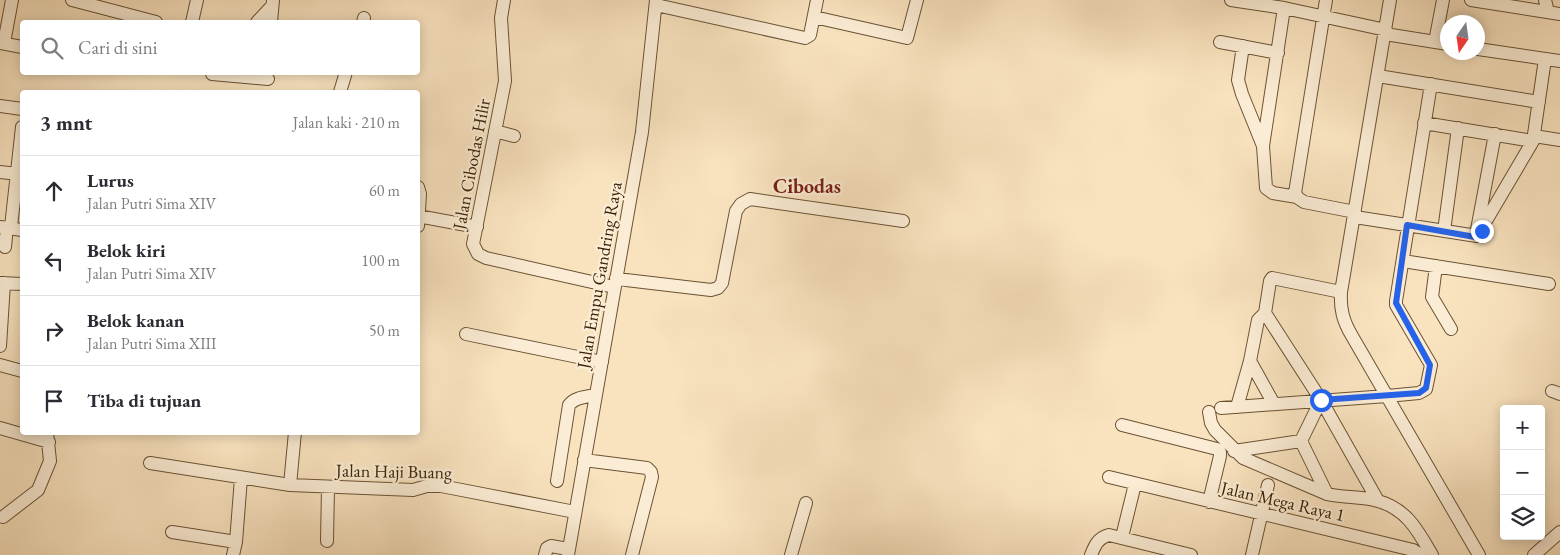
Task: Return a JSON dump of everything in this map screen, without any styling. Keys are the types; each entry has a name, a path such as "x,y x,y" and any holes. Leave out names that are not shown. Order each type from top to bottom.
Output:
{"street":[{"path":"12,0 4,14 2,43 20,46"},
{"path":"72,0 122,18 139,20"},
{"path":"192,20 197,0"},
{"name":"Jalan Cibodas Hilir","path":"504,0 501,18 505,81 473,244 478,254 486,258 615,282"},
{"path":"656,3 803,38 810,35 817,0"},
{"path":"814,18 907,38 917,0"},
{"path":"1232,0 1324,16 1440,43"},
{"path":"1297,197 1295,190 1326,0"},
{"path":"1390,0 1382,30 1378,76 1340,304 1345,324 1479,555"},
{"path":"1442,15 1443,0"},
{"path":"1476,0 1551,9"},
{"path":"259,20 273,3"},
{"path":"271,20 273,3"},
{"name":"Jalan Empu Gandring Raya","path":"568,552 642,132 656,3"},
{"path":"1263,146 1284,8"},
{"path":"1220,42 1278,53"},
{"path":"1243,46 1238,80 1263,146 1266,188 1273,193 1297,197 1306,203 1355,215 1444,231 1478,234"},
{"path":"1485,50 1560,61"},
{"path":"1478,234 1533,138 1545,59"},
{"path":"240,75 268,76 268,90"},
{"path":"341,90 345,75"},
{"path":"1378,76 1539,102"},
{"path":"1431,84 1407,225 1396,305 1430,364 1431,369 1426,388 1423,391 1387,396 1215,410 1211,423 1234,451 1243,458 1327,494 1340,498 1378,501 1406,516 1419,532 1432,555"},
{"path":"0,106 20,109"},
{"path":"1424,123 1495,134 1560,140"},
{"path":"1444,231 1458,128"},
{"path":"495,130 514,136"},
{"path":"1478,234 1495,134"},
{"path":"5,247 10,228 20,150"},
{"path":"0,172 18,174"},
{"path":"615,282 626,280 711,290 718,288 722,282 736,211 750,199 903,221"},
{"path":"420,219 477,227"},
{"path":"1402,261 1549,284"},
{"path":"1436,266 1432,297 1451,329"},
{"path":"1237,407 1250,360 1258,320 1265,313 1272,278 1341,292"},
{"path":"0,346 2,283 20,284"},
{"path":"1265,313 1321,400 1378,501"},
{"path":"466,334 602,362"},
{"path":"1250,360 1274,404"},
{"path":"0,365 20,370"},
{"path":"557,481 569,405 577,398 596,395"},
{"path":"1301,441 1321,400"},
{"path":"1122,424 1217,448 1220,456 1209,502"},
{"path":"0,428 20,432"},
{"path":"2,517 38,490 50,461 48,438 34,435"},
{"path":"290,485 295,435"},
{"path":"1234,451 1301,441"},
{"path":"1301,441 1327,494"},
{"path":"584,460 647,468 651,472 652,477 632,555"},
{"name":"Jalan Haji Buang","path":"150,463 290,485 413,490 427,486 441,486 575,512"},
{"name":"Jalan Mega Raya 1","path":"1109,477 1413,550 1421,555"},
{"path":"233,555 236,542 241,478"},
{"path":"1122,537 1135,484"},
{"path":"1252,555 1268,485"},
{"path":"327,541 328,488"},
{"path":"791,555 806,503"},
{"path":"172,532 236,542"},
{"path":"1534,555 1560,532"},
{"path":"1091,555 1094,546 1104,536 1109,535 1191,555"},
{"path":"545,555 547,548 551,546 568,552"}],"district":[{"name":"Cibodas","path":"807,186"}],"route":[{"path":"1321,400 1419,393 1426,388 1431,369 1430,365 1396,305 1407,225 1475,237 1482,231"}]}
